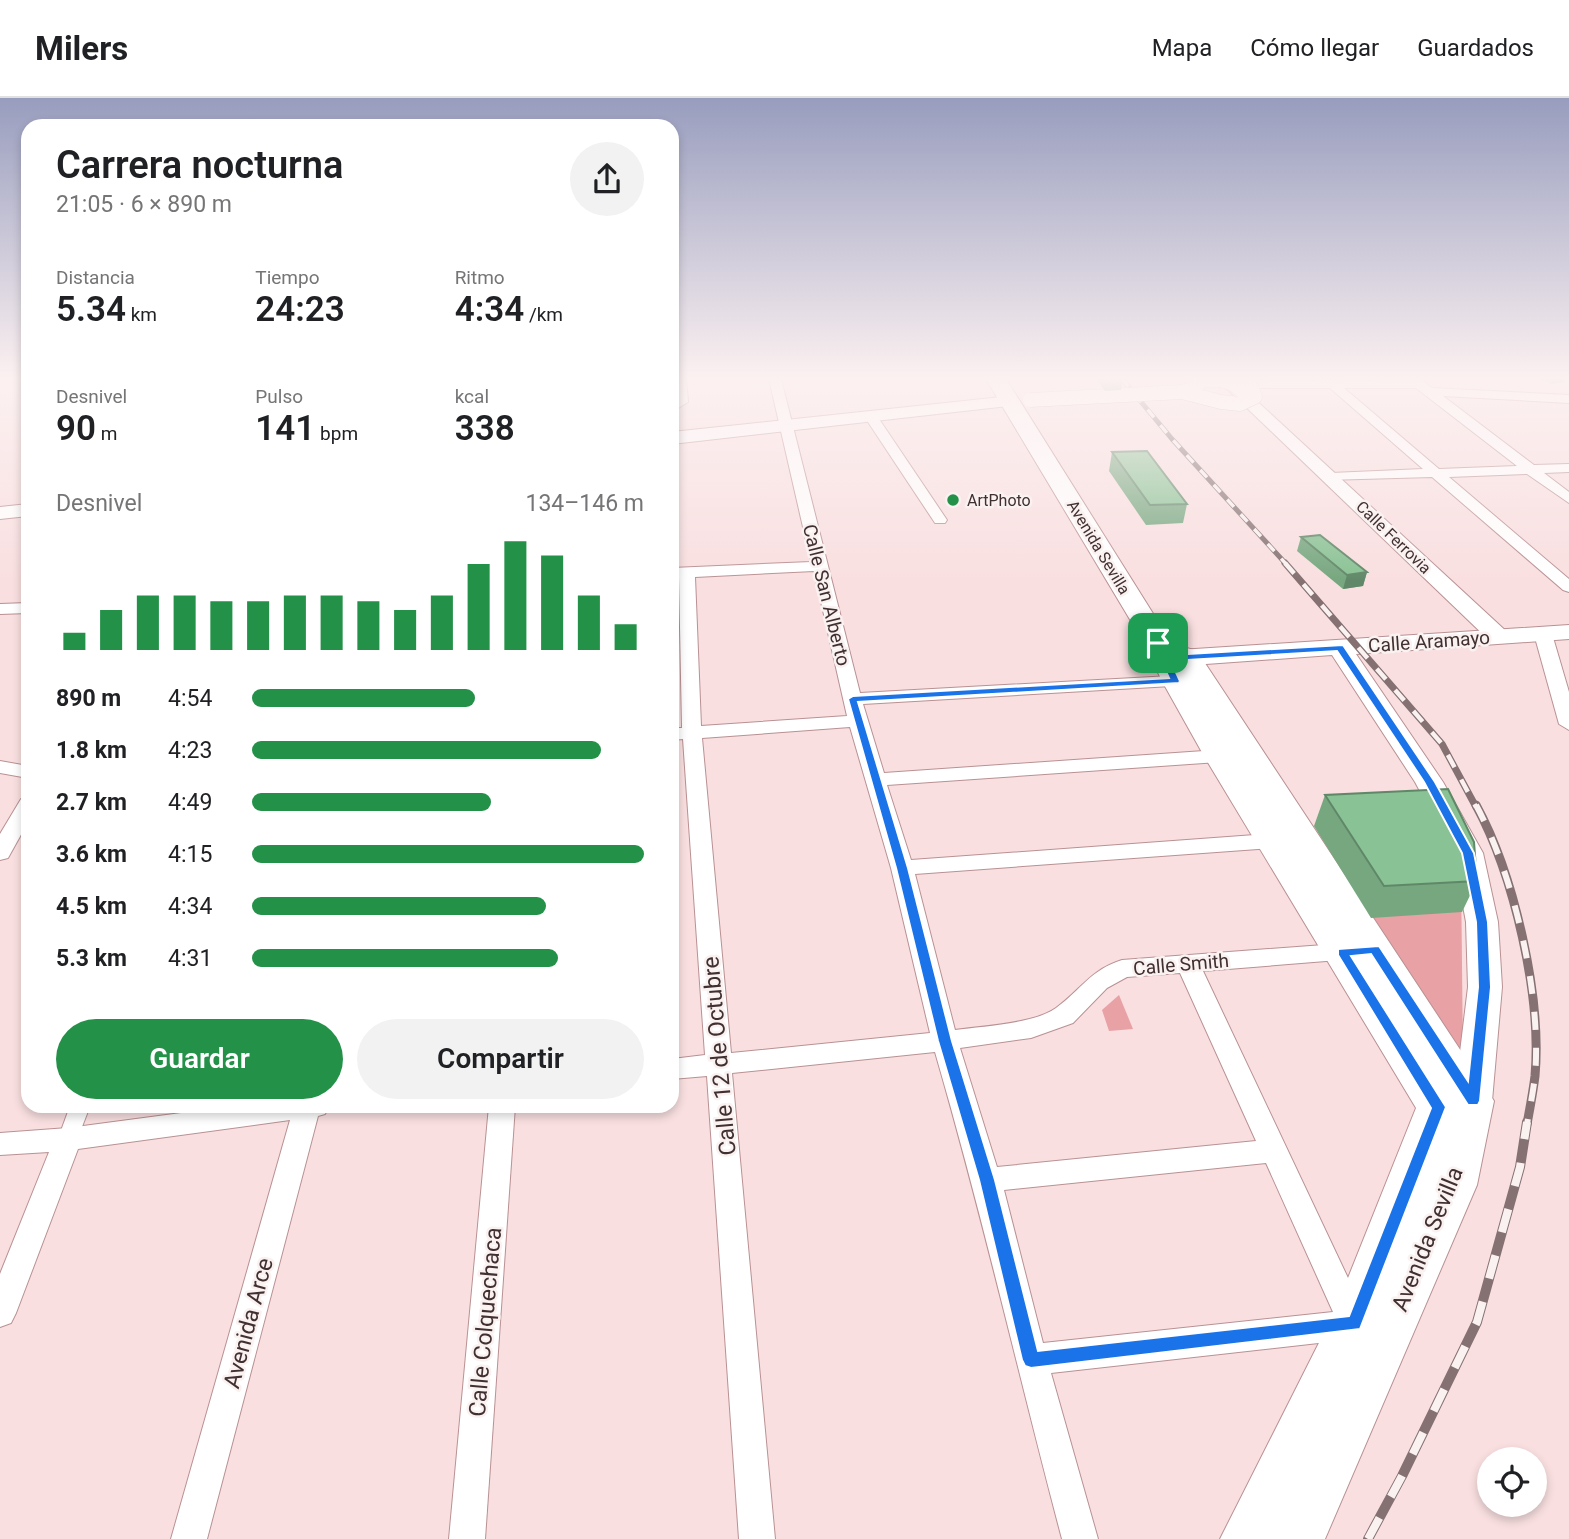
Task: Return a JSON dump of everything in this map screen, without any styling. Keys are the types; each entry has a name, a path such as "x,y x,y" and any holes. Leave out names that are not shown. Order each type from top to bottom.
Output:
{"main road":[{"name":"Avenida Sevilla","path":"1047,446 1177,664 1359,951 1473,1101 1454,1185 1296,1539"},
{"path":"0,513 21,511"},
{"name":"Calle Aramayo","path":"1177,664 1339,648 1569,632"},
{"path":"1339,648 1429,782 1468,853 1482,922 1485,987 1473,1101"},
{"name":"Avenida Sevilla","path":"1248,1539 1354,1324 1438,1107 1359,951"}],"street":[{"name":"Calle San Alberto","path":"791,446 855,710 902,868 945,1041 987,1180 1031,1360 1080,1539"},
{"path":"890,446 940,520"},
{"name":"Calle Ferrovia","path":"1300,446 1499,637"},
{"path":"1405,446 1569,587"},
{"path":"1500,446 1569,499"},
{"path":"1331,477 1569,468"},
{"path":"679,573 821,566"},
{"name":"Calle 12 de Octubre","path":"679,573 682,734 719,1063 757,1539"},
{"path":"0,609 21,608"},
{"path":"1543,634 1569,724"},
{"path":"682,734 1177,664"},
{"path":"876,779 1235,755"},
{"path":"0,767 21,772"},
{"path":"0,780 21,776"},
{"path":"0,853 21,816"},
{"path":"902,868 1288,840"},
{"name":"Calle Smith","path":"679,1068 945,1041 1031,1028 1065,1016 1098,982 1122,970 1187,962 1359,951"},
{"path":"1031,1360 1354,1324 1187,962"},
{"path":"0,1313 77,1113"},
{"path":"0,1144 68,1139 256,1113"},
{"name":"Avenida Arce","path":"189,1539 305,1113"},
{"name":"Calle Colquechaca","path":"467,1539 501,1113"},
{"path":"987,1180 1275,1152"}],"shaded area":[{"path":"1436,819 1461,873 1463,1056 1314,826"},
{"path":"1119,995 1133,1029 1109,1031 1102,1010"}],"building":[{"path":"1147,451 1187,504 1150,505 1112,452"},
{"path":"1320,535 1367,572 1347,575 1301,537"},
{"path":"1448,789 1474,842 1477,881 1384,886 1325,795"}],"railway":[{"path":"1179,446 1287,565"},
{"path":"1285,563 1442,744 1476,807"},
{"path":"1476,805 1490,833 1513,900 1529,974 1536,1044 1535,1076 1527,1124"},
{"path":"1368,1539 1402,1476 1477,1322 1520,1167 1527,1122"}],"place":[{"name":"ArtPhoto","path":"953,500"}],"route":[{"path":"1158,643 1187,657 1339,648 1429,782 1468,853 1482,922 1485,987 1473,1101 1375,949 1343,952 1438,1107 1354,1324 1031,1360 987,1180 945,1041 902,868 853,699 1175,681 1158,643"}]}
